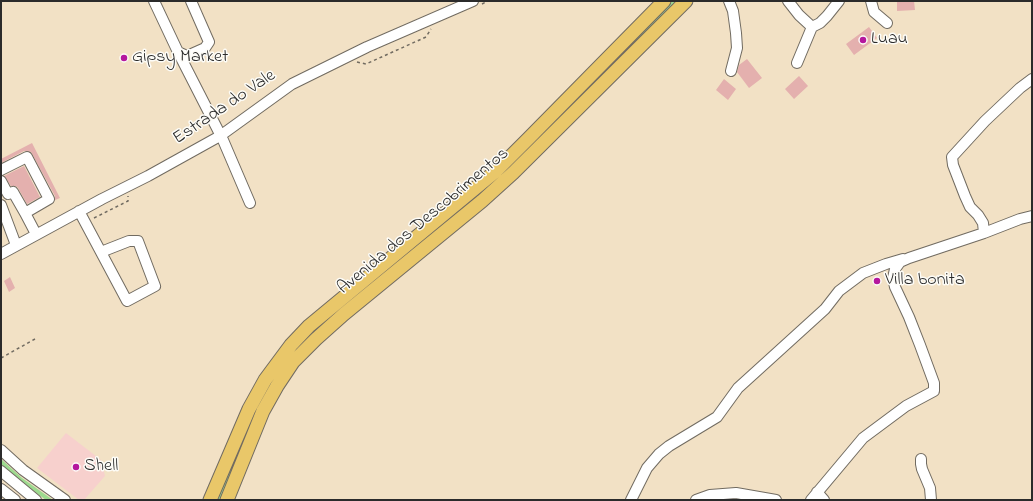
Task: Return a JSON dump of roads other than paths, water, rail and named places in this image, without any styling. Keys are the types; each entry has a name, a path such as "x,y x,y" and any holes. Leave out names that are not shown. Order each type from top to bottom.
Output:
{"main road":[{"name":"Avenida dos Descobrimentos","path":"210,500 249,409 268,375 291,345 309,326 496,171 664,1"},
{"name":"Avenida dos Descobrimentos","path":"227,500 262,411 293,362 316,338 482,201 513,173 686,1"}],"street":[{"path":"154,1 220,136 250,203"},
{"path":"178,52 187,56 205,48 209,42 190,1"},
{"path":"729,1 733,11 737,48 731,71"},
{"path":"788,1 799,15 812,27"},
{"path":"797,63 812,27 820,23 839,1"},
{"path":"871,1 874,12 887,23"},
{"name":"Estrada do Vale","path":"1,254 220,136 292,84 367,47 477,2"},
{"path":"189,72 189,64 195,52"},
{"path":"984,233 983,223 970,207 965,196 953,165 952,157 985,120 1032,79"},
{"path":"1,170 27,157 49,199 24,213"},
{"path":"1,181 8,194 13,192 36,234"},
{"path":"1,206 16,245"},
{"path":"79,211 127,301 155,286 138,241 129,240 101,252"},
{"path":"631,500 647,468 659,454 669,446 717,418 738,388 825,309 840,292 863,273 1032,216"},
{"path":"895,288 893,278 895,269 900,262 907,258"},
{"path":"824,500 814,496 863,438 906,406 934,392 934,383 920,345 886,264"},
{"path":"1,450 24,470 65,500"},
{"path":"921,459 920,464 930,488 931,500"},
{"path":"1,472 36,500"},
{"path":"1,489 15,500"},
{"path":"696,500 710,495 736,492 776,500"}],"place":[{"name":"Luau","path":"863,40"},
{"name":"Gipsy Market","path":"124,58"},
{"name":"Villa bonita","path":"877,281"},
{"name":"Shell","path":"76,467"}]}
